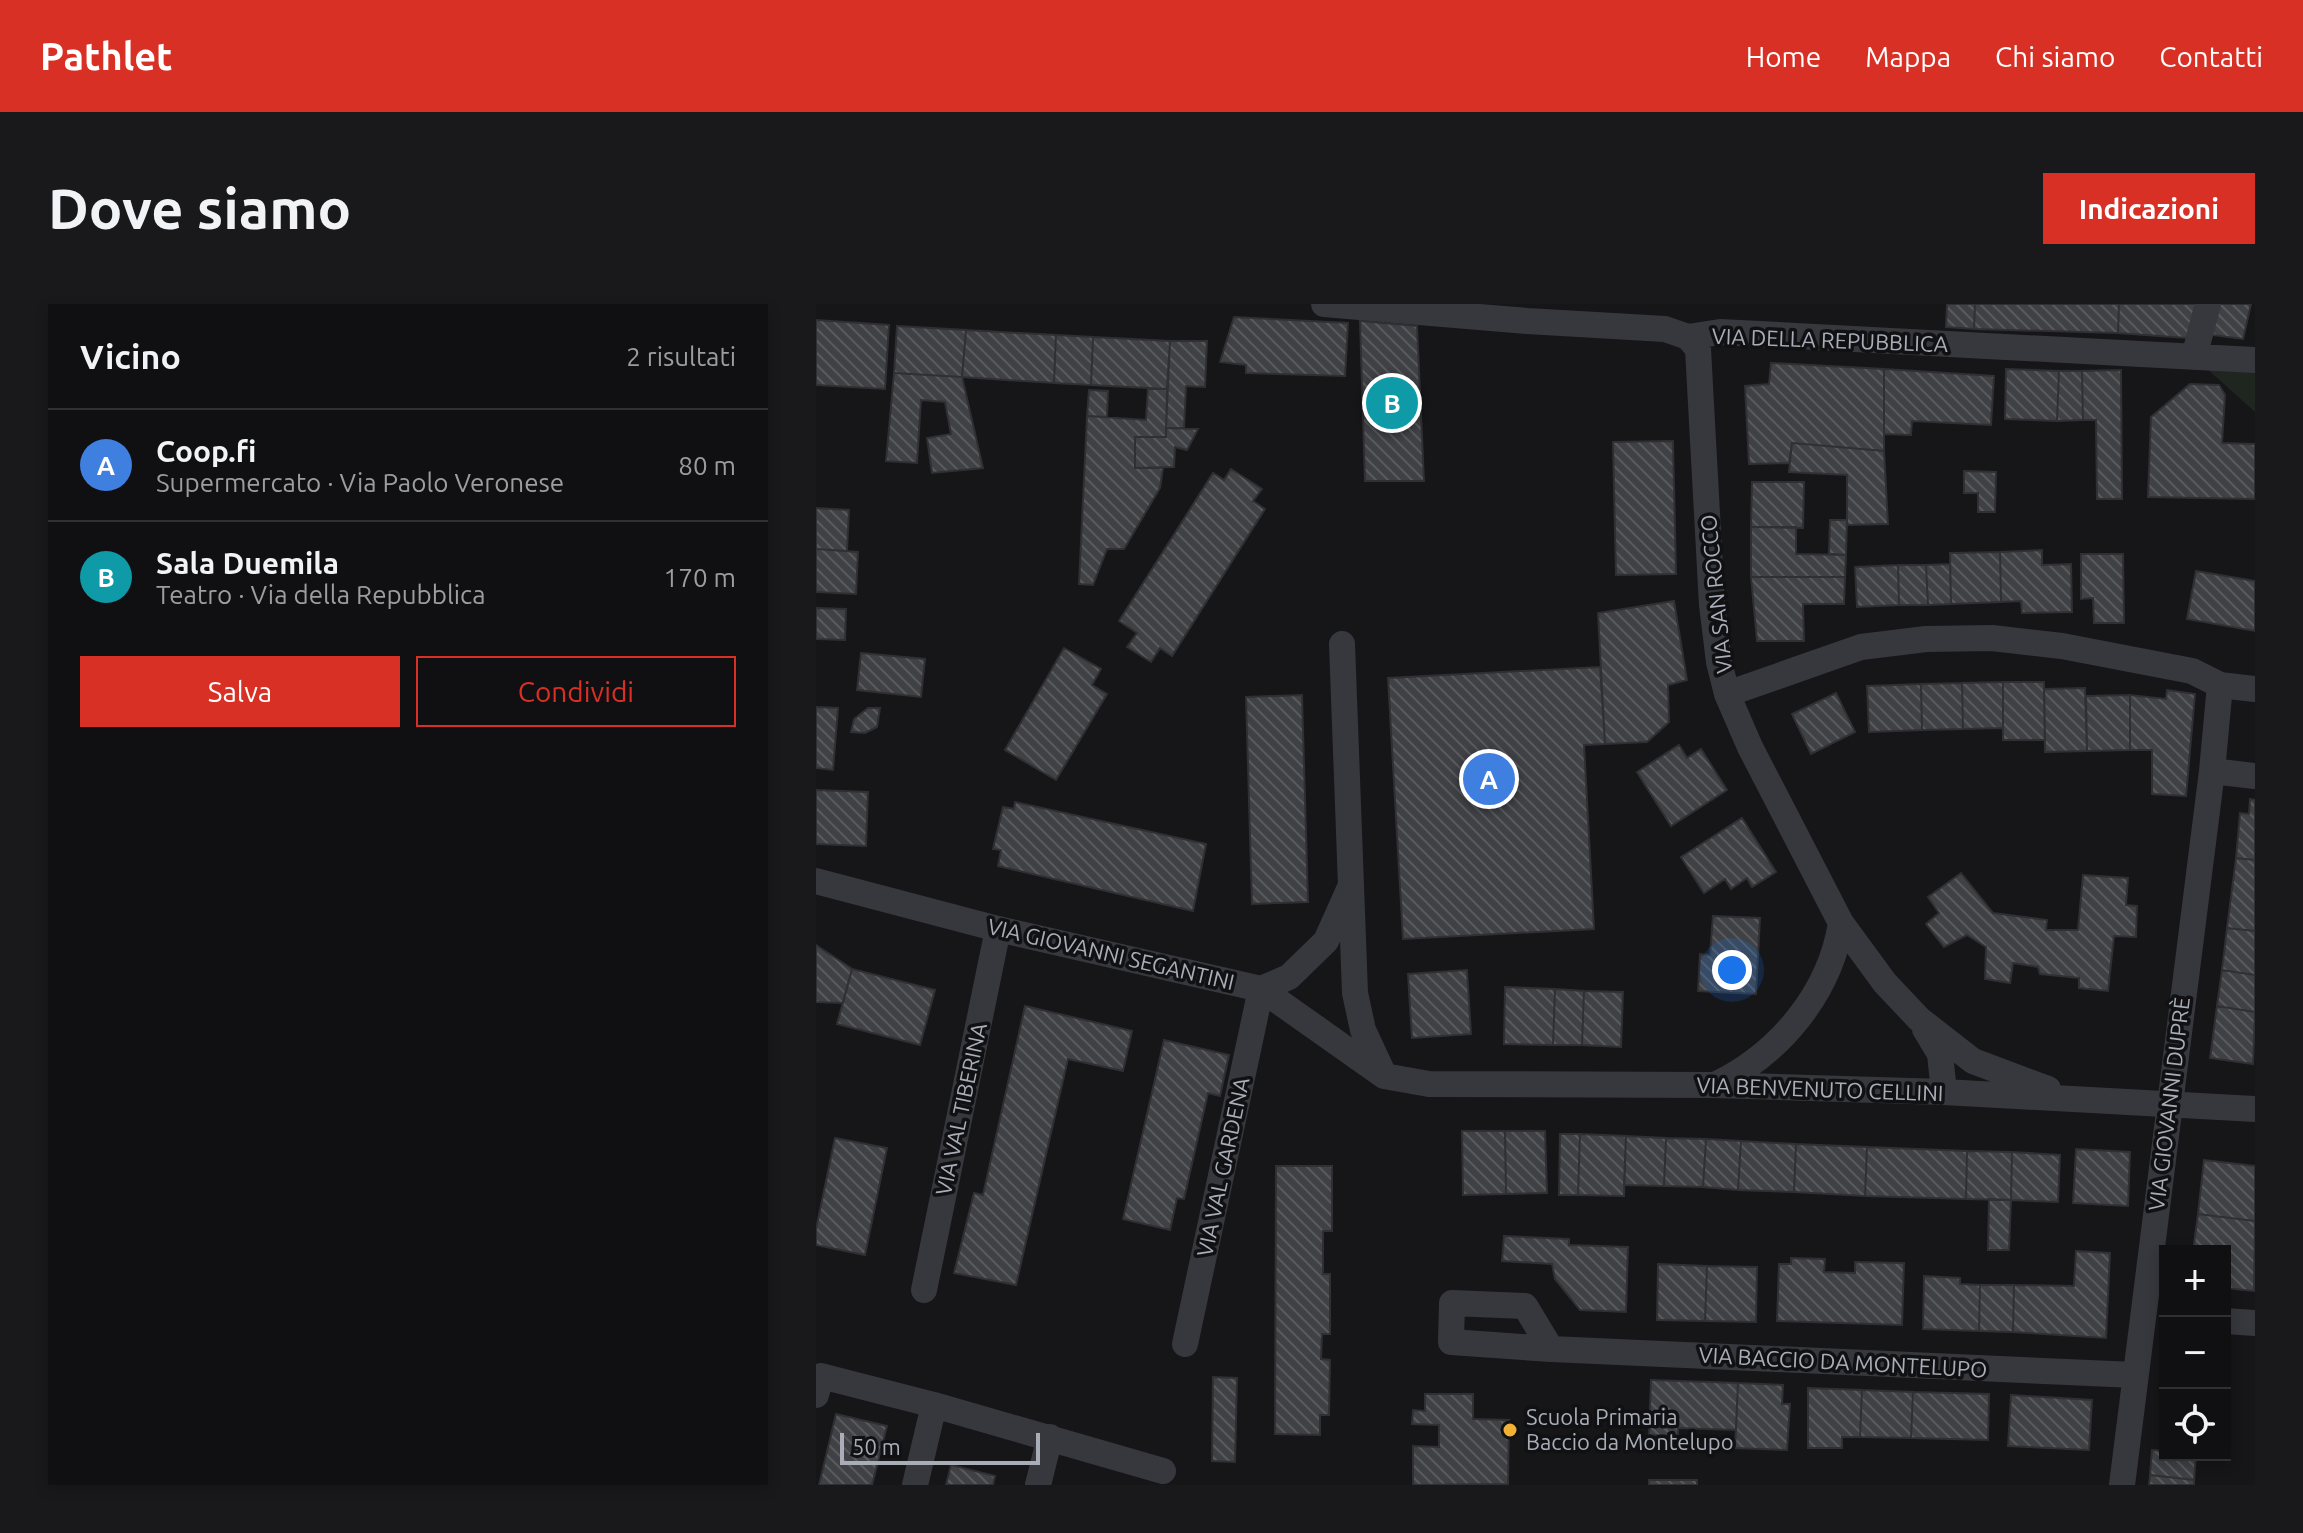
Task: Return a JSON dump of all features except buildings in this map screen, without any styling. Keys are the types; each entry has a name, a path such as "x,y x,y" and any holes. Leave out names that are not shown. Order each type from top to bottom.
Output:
{"street":[{"name":"VIA DELLA REPUBBLICA","path":"1324,304 1665,329 1688,337 1720,332 2255,360"},
{"path":"2194,357 2208,304"},
{"name":"VIA SAN ROCCO","path":"1688,337 1698,349 1712,605 1719,662 1727,694 1750,747 1841,923 1885,983 1919,1019 1973,1061 2074,1099"},
{"path":"1727,694 1861,647 1926,639 1992,638 2062,646 2192,671 2220,685 2255,689"},
{"path":"1342,644 1355,993 1363,1030 1384,1076"},
{"name":"VIA GIOVANNI DUPRÈ","path":"2122,1485 2135,1375 2154,1315 2168,1105 2212,771 2220,685"},
{"path":"2212,771 2255,776"},
{"name":"VIA GIOVANNI SEGANTINI","path":"816,881 998,929 1261,989 1384,1076"},
{"path":"1261,989 1289,977 1326,941 1351,885"},
{"path":"1714,1085 1744,1071 1768,1052 1805,1012 1837,948 1841,923"},
{"name":"VIA VAL TIBERINA","path":"924,1290 998,929"},
{"name":"VIA VAL GARDENA","path":"1185,1344 1261,989"},
{"path":"1334,1040 1355,993"},
{"name":"VIA SAN ROCCO","path":"1919,1019 1940,1054 1944,1092"},
{"name":"VIA BENVENUTO CELLINI","path":"1384,1076 1429,1084 1714,1085 1944,1092 2255,1109"},
{"path":"2231,1321 2255,1323"},
{"name":"VIA BACCIO DA MONTELUPO","path":"1551,1349 2135,1375"},
{"path":"816,1395 821,1376 1050,1437 1163,1471"},
{"path":"915,1485 934,1405"},
{"path":"1038,1485 1050,1437"}],"shaded area":[{"path":"2194,357 2255,362 2255,412"}],"place":[{"name":"Sala Duemila","path":"1392,403"},
{"name":"Coop.fi","path":"1489,779"},
{"name":"Scuola Primaria Baccio da Montelupo","path":"1510,1430"}]}
